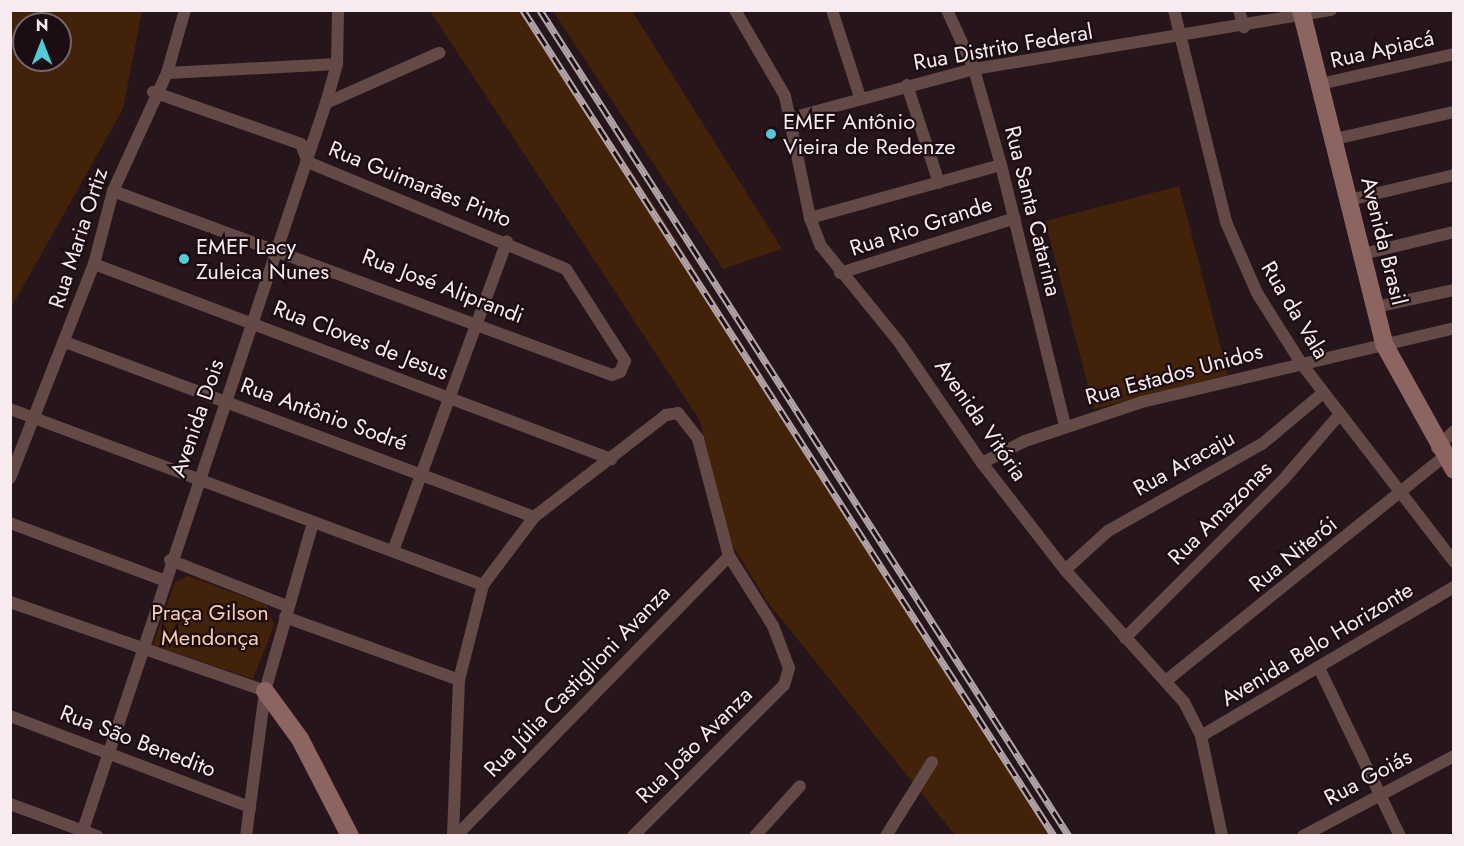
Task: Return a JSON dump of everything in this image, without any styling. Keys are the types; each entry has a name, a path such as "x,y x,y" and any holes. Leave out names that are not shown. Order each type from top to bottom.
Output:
{"street":[{"name":"Rua Maria Ortiz","path":"10,478 31,418 65,342 94,264 113,190 153,92 167,73 185,10"},
{"name":"Avenida Dois","path":"82,833 163,580 308,162 337,64 338,10"},
{"name":"Avenida Vitória","path":"735,10 773,69 791,118 810,218 840,273 899,342 982,463 1065,570 1125,638 1167,680 1194,716 1222,836"},
{"path":"832,10 860,97"},
{"name":"Rua Santa Catarina","path":"947,10 974,69 1015,218 1065,426"},
{"name":"Rua da Vala","path":"1174,10 1183,39 1204,147 1233,241 1257,293 1301,363 1454,562"},
{"path":"1239,10 1244,27"},
{"name":"Rua Distrito Federal","path":"791,118 860,97 974,69 1183,39 1302,13 1331,10"},
{"name":"Avenida Brasil","path":"1302,13 1384,344 1445,458"},
{"path":"326,103 439,53"},
{"name":"Rua Apiacá","path":"1320,84 1454,54"},
{"path":"167,73 337,64"},
{"path":"907,85 939,183"},
{"name":"Rua Guimarães Pinto","path":"153,92 301,144 308,162 507,241 567,270 625,361 620,372"},
{"path":"1335,139 1454,112"},
{"path":"810,218 1001,165"},
{"path":"1349,200 1454,175"},
{"name":"Rua José Aliprandi","path":"113,190 278,247 476,320 612,375 620,372"},
{"name":"Rua Rio Grande","path":"840,273 1015,218"},
{"path":"1363,254 1454,232"},
{"path":"393,551 448,396 507,241"},
{"name":"Rua Cloves de Jesus","path":"94,264 611,459"},
{"path":"1376,307 1454,290"},
{"name":"Rua Estados Unidos","path":"982,463 1065,426 1301,363 1454,328"},
{"name":"Rua Antônio Sodré","path":"65,342 421,471 534,517"},
{"name":"Rua Aracaju","path":"1065,570 1108,531 1262,444 1323,393"},
{"path":"10,410 198,483 483,585"},
{"name":"Rua Júlia Castiglioni Avanza","path":"678,412 692,426 729,556 455,836 459,680 483,585 534,517 666,415 678,412"},
{"name":"Rua Amazonas","path":"1125,638 1283,480 1340,414"},
{"name":"Rua Niterói","path":"1167,680 1445,458 1454,431"},
{"path":"246,836 265,691 313,523"},
{"path":"10,524 163,580"},
{"name":"Rua João Avanza","path":"633,836 784,685 789,668 785,649 729,556"},
{"path":"170,560 286,612 459,680"},
{"name":"Avenida Belo Horizonte","path":"1200,736 1320,670 1454,587"},
{"path":"10,602 265,691 300,739 350,836"},
{"path":"1320,670 1400,836"},
{"name":"Rua São Benedito","path":"10,717 107,750 250,807"},
{"name":"Rua Goiás","path":"1303,836 1378,794 1454,756"},
{"path":"886,836 932,762"},
{"path":"755,836 800,786"},
{"path":"10,804 82,833 97,836"}],"green space":[{"path":"11,10 142,11 123,109 11,308"},
{"path":"430,11 521,11 634,174 1054,835 955,835 766,600 730,541 699,419"},
{"path":"553,11 632,11 782,249 723,269"},
{"path":"1179,186 1228,375 1094,409 1045,221"},
{"name":"Praça Gilson Mendonça","path":"188,576 267,605 274,625 253,679 153,645 175,582"}],"railway":[{"path":"523,10 1054,836"},
{"path":"540,10 1069,836"}],"place":[{"name":"EMEF Antônio Vieira de Redenze","path":"771,134"},
{"name":"EMEF Lacy Zuleica Nunes","path":"184,259"}]}
